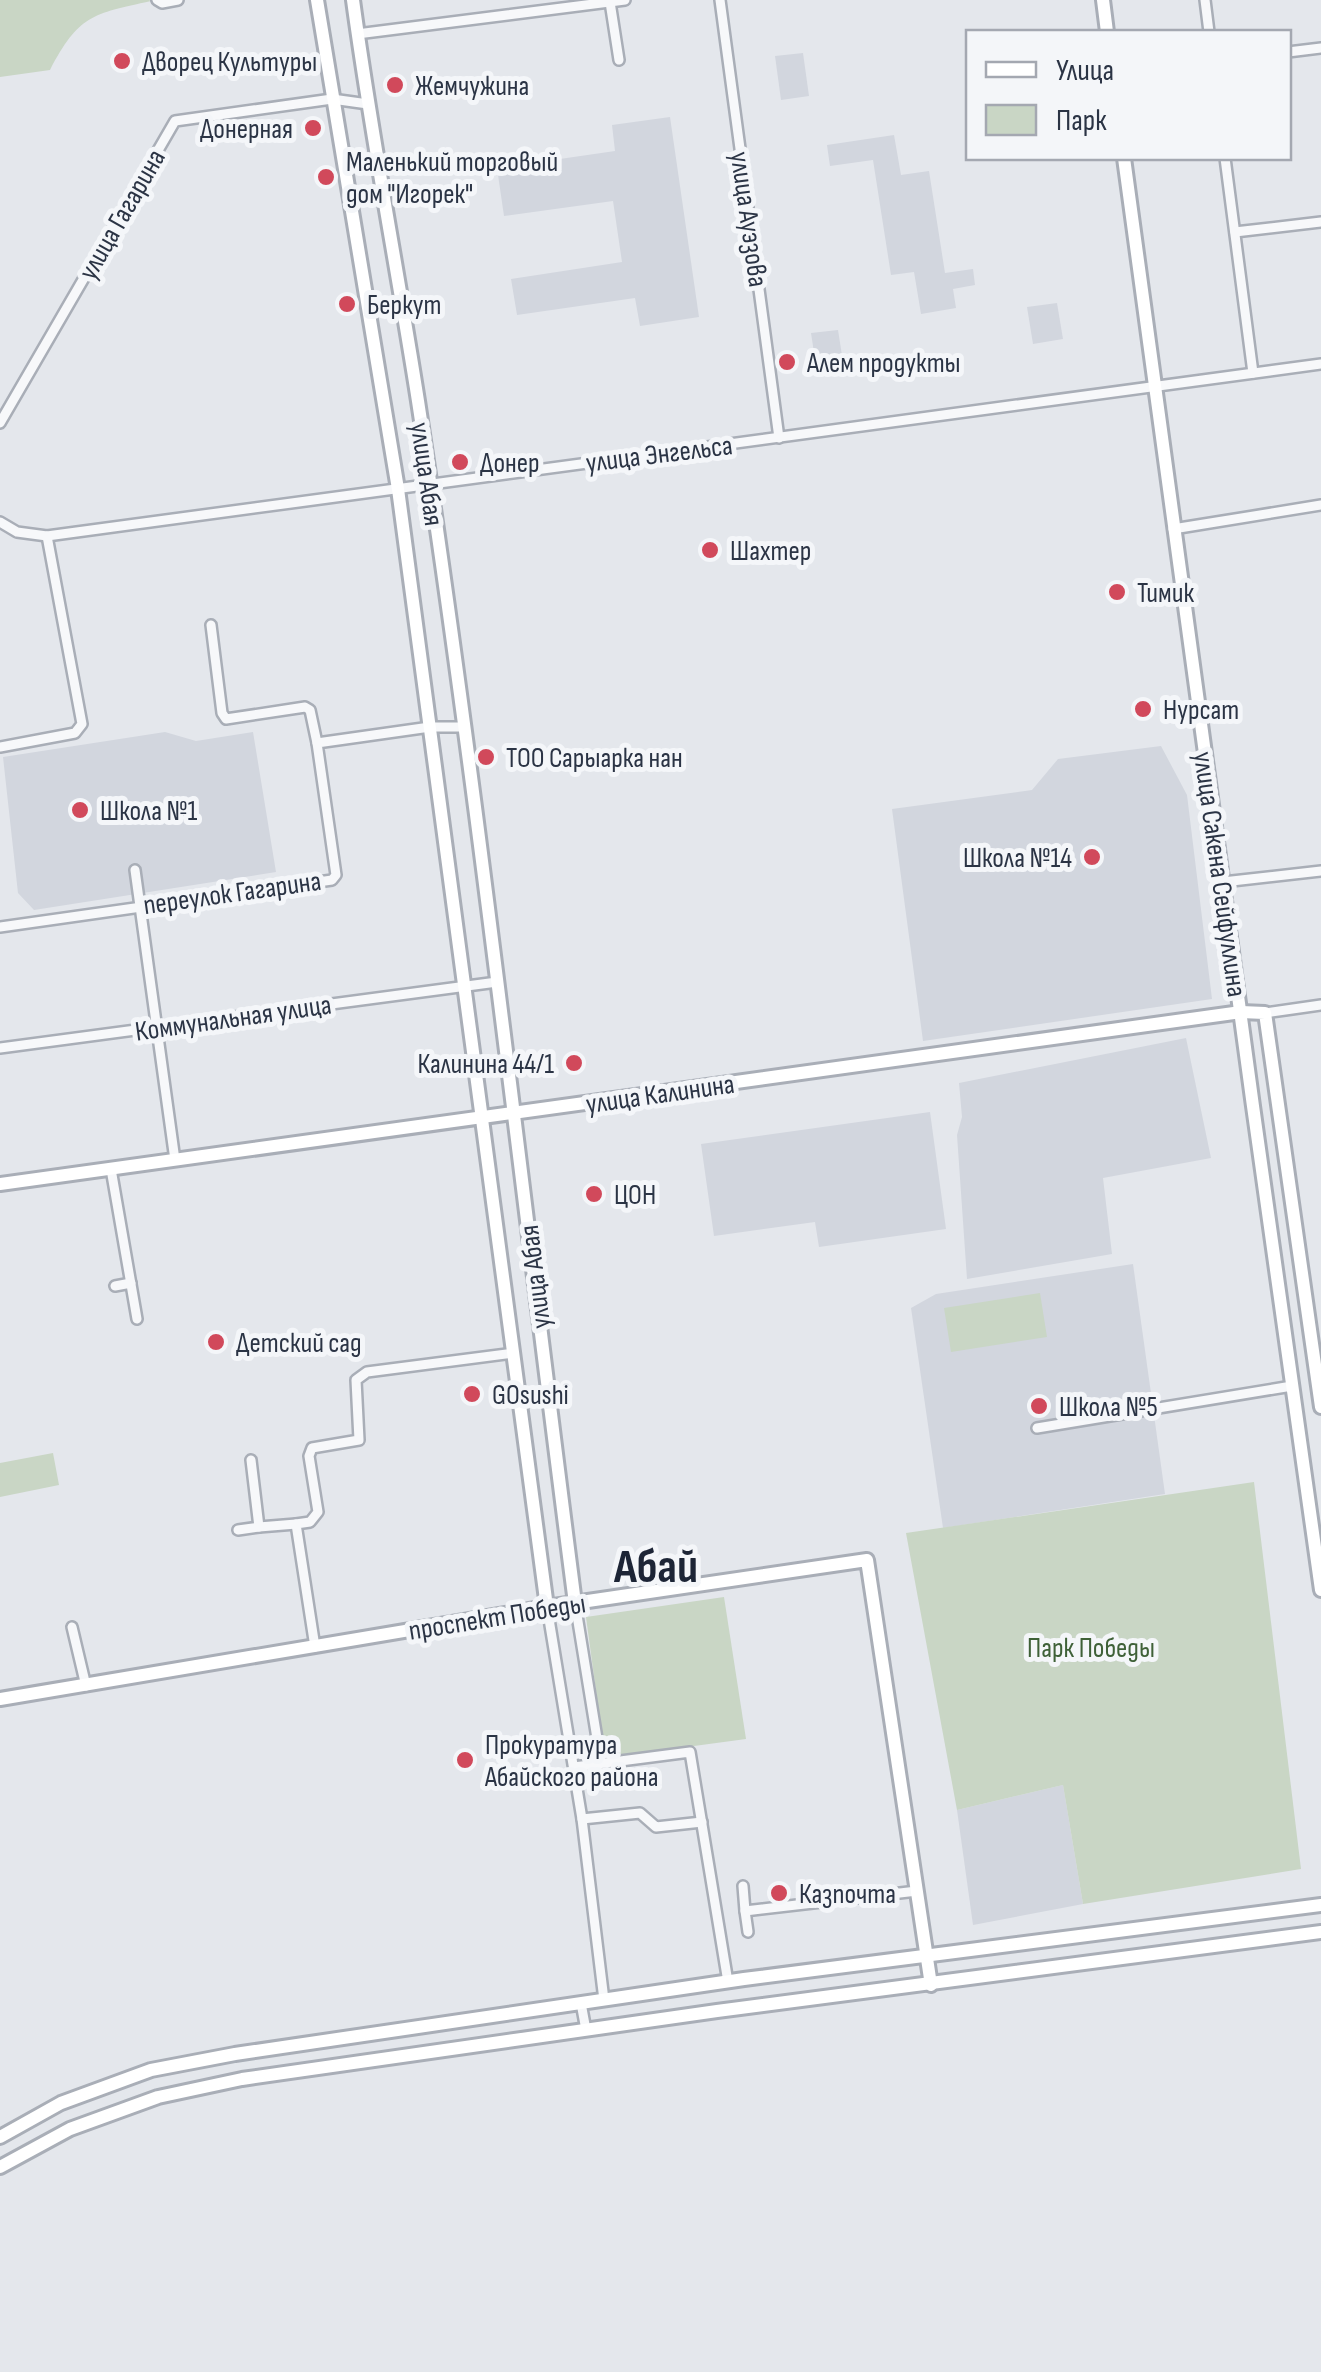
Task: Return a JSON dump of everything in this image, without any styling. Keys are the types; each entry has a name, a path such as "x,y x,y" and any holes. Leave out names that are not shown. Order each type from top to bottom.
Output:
{"street":[{"path":"157,0 178,0"},
{"name":"улица Абая","path":"317,0 398,490 514,1354 542,1350 515,1113 430,485 353,0"},
{"path":"358,34 625,0"},
{"name":"улица Ауэзова","path":"720,0 780,438"},
{"path":"1102,0 1107,30"},
{"path":"1205,0 1209,30"},
{"path":"610,2 618,60"},
{"path":"1291,52 1321,48"},
{"name":"улица Гагарина","path":"0,423 175,122 332,99 368,104"},
{"name":"улица Сакена Сейфуллина","path":"1124,160 1321,1590"},
{"path":"1225,160 1253,374"},
{"path":"1235,232 1321,222"},
{"name":"улица Энгельса","path":"0,522 17,532 47,536 1321,364"},
{"path":"1173,529 1321,505"},
{"path":"2,748 75,733 82,724 47,536"},
{"path":"211,625 222,713 226,719 308,708 317,743 430,727 464,727"},
{"name":"переулок Гагарина","path":"0,927 335,878 317,743"},
{"path":"135,870 176,1160"},
{"path":"1223,882 1321,871"},
{"name":"Коммунальная улица","path":"0,1048 497,982"},
{"name":"улица Калинина","path":"0,1184 1241,1012 1266,1014 1321,1005"},
{"name":"улица Сакена Сейфуллина","path":"1266,1014 1321,1407"},
{"path":"111,1169 137,1319"},
{"path":"114,1286 131,1283"},
{"path":"542,1350 575,1603 601,1763"},
{"path":"238,1530 310,1522 318,1512 312,1448 359,1440 356,1380 360,1376 514,1354 547,1607 582,1819 604,2000"},
{"path":"1037,1428 1292,1386"},
{"path":"251,1460 258,1527"},
{"path":"296,1524 315,1647"},
{"name":"проспект Победы","path":"0,1699 547,1607 867,1560 931,1985"},
{"path":"72,1627 86,1686"},
{"path":"574,1767 690,1752 720,1983 717,2012"},
{"path":"582,1819 640,1813 656,1827 702,1822"},
{"path":"742,1886 748,1932"},
{"path":"746,1911 917,1891"},
{"path":"0,2137 61,2102 151,2070 235,2054 720,1983 1321,1905"},
{"path":"0,2167 70,2129 158,2097 242,2079 1321,1932"},
{"path":"581,2003 586,2030"},
{"path":"235,2054 242,2079"}],"shaded area":[{"path":"803,53 809,96 781,100 775,56"},
{"path":"670,117 699,317 640,326 635,298 517,315 511,279 622,262 613,201 504,216 497,168 615,151 612,125"},
{"path":"894,135 901,175 929,171 945,273 973,269 975,285 953,289 956,308 921,314 914,272 891,275 873,160 830,166 827,145"},
{"path":"1057,303 1063,339 1033,344 1027,307"},
{"path":"838,330 844,368 817,372 811,333"},
{"path":"165,732 196,741 253,732 276,872 34,910 18,893 3,757"},
{"path":"1161,746 1187,795 1212,999 923,1041 892,809 1032,790 1058,759"},
{"path":"1186,1038 1211,1158 1103,1178 1112,1254 967,1279 957,1135 962,1117 959,1083"},
{"path":"930,1112 946,1229 819,1247 815,1222 714,1236 701,1144"},
{"name":"Школа №5","path":"1133,1264 1165,1494 943,1528 911,1308 936,1294"},
{"path":"1063,1785 1083,1904 973,1925 957,1810"}],"green space":[{"path":"0,0 151,1 89,20 70,38 50,70 0,77"},
{"path":"1040,1293 1047,1337 951,1352 944,1308"},
{"path":"53,1453 59,1485 0,1497 0,1463"},
{"name":"Парк Победы","path":"1254,1482 1301,1869 1083,1904 1063,1785 957,1810 906,1533"},
{"path":"724,1597 746,1739 605,1758 586,1617"}],"place":[{"name":"Дворец Культуры","path":"122,61"},
{"name":"Жемчужина","path":"395,85"},
{"name":"Донерная","path":"313,128"},
{"name":"Маленький торговый дом \"Игорек\"","path":"326,177"},
{"name":"Беркут","path":"347,304"},
{"name":"Алем продукты","path":"787,362"},
{"name":"Донер","path":"460,462"},
{"name":"Шахтер","path":"710,550"},
{"name":"Тимик","path":"1117,592"},
{"name":"Нурсат","path":"1143,709"},
{"name":"ТОО Сарыарка нан","path":"486,757"},
{"name":"Школа №1","path":"80,810"},
{"name":"Школа №14","path":"1092,857"},
{"name":"Калинина 44/1","path":"574,1063"},
{"name":"ЦОН","path":"594,1194"},
{"name":"Детский сад","path":"216,1342"},
{"name":"GOsushi","path":"472,1394"},
{"name":"Школа №5","path":"1039,1406"},
{"name":"Прокуратура Абайского района","path":"465,1760"},
{"name":"Казпочта","path":"779,1893"}],"district":[{"name":"Абай","path":"656,1565"}]}
